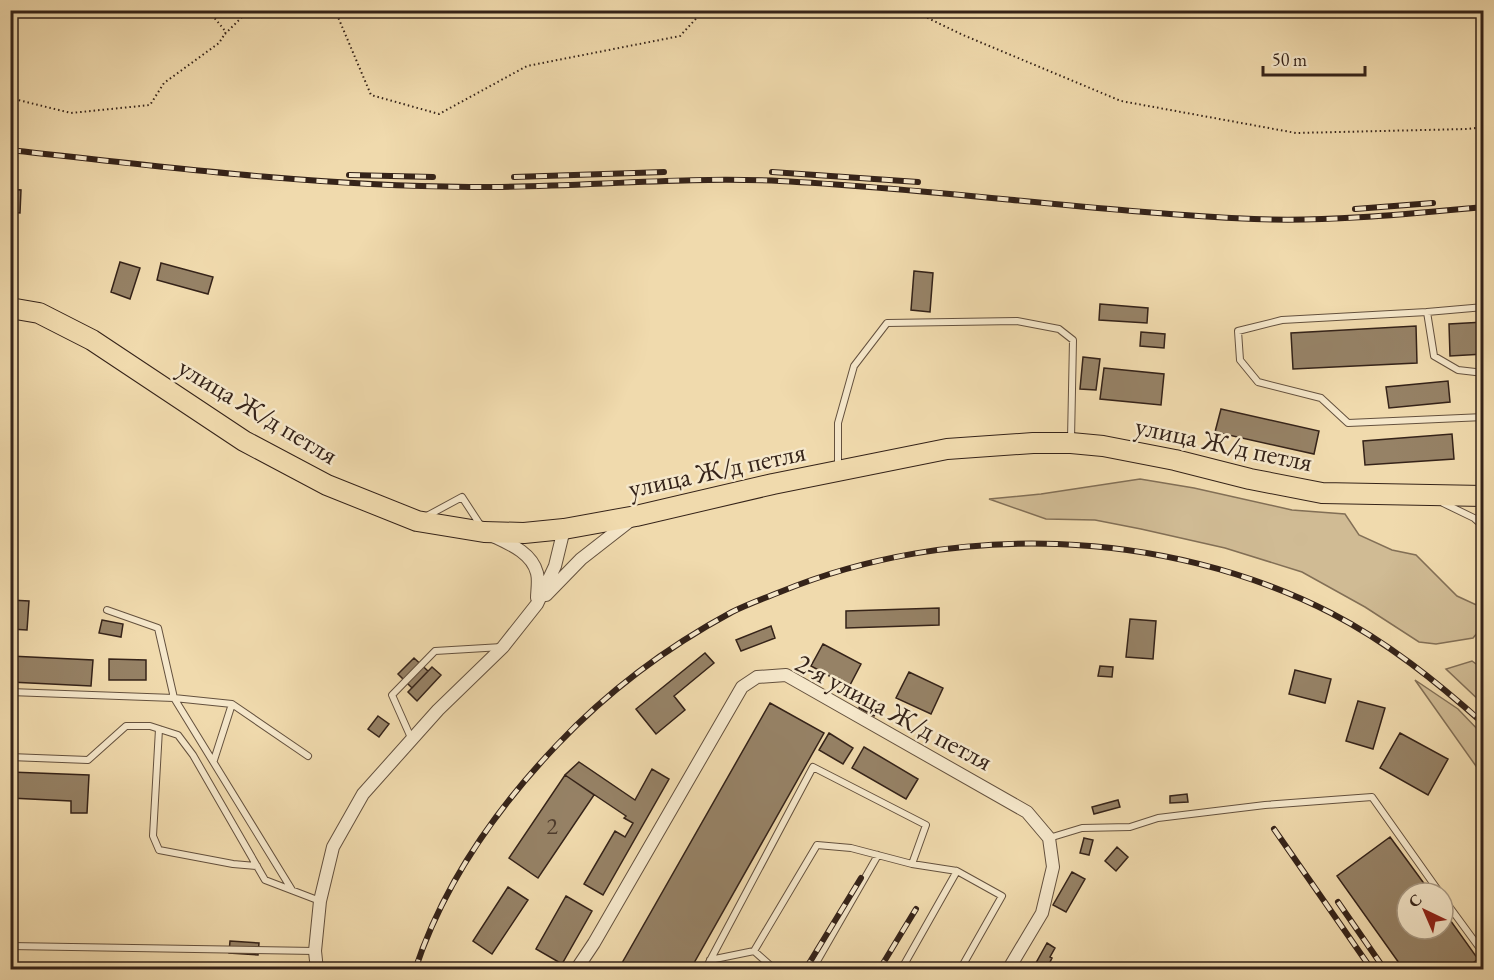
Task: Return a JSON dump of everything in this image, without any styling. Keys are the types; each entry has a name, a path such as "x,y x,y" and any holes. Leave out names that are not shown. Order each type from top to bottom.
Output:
{"main road":[{"name":"улица Ж/д петля","path":"10,308 39,313 92,340 244,441 327,485 417,521 484,532 524,533 564,529 636,516 947,449 1071,442 1175,460 1322,493 1484,496"}],"street":[{"path":"317,969 315,951 320,901 333,846 363,794 438,710 503,646 537,604 581,559 636,516"},
{"path":"537,604 555,566 564,529"},
{"path":"484,532 517,548 529,558 538,574 537,604"},
{"name":"2-я улица Ж/д петля","path":"576,969 594,943 742,687 757,677 786,675 1027,812 1049,838"},
{"path":"1008,969 1042,913 1053,867 1049,838"}],"lane":[{"path":"1484,307 1282,320 1238,331 1240,360 1258,382 1321,398 1348,423 1484,417"},
{"path":"1427,312 1434,356 1458,370 1484,373"},
{"path":"838,471 838,423 854,366 886,323 1017,321 1059,329 1073,340 1071,442"},
{"path":"1429,495 1474,518 1484,527"},
{"path":"417,521 462,497 484,532"},
{"path":"107,610 158,628 174,698 293,890"},
{"path":"412,740 392,695 435,651 503,646"},
{"path":"10,692 174,698 232,704 308,756"},
{"path":"214,760 232,704"},
{"path":"10,758 88,760 126,726 150,726 178,735 193,755 265,880 320,901"},
{"path":"159,729 153,836 159,850 233,864 257,866"},
{"path":"705,969 813,767 926,825 912,864"},
{"path":"1049,838 1082,828 1130,827 1158,818 1265,805 1372,797 1432,881"},
{"path":"710,960 754,951 817,845 851,848 912,864 957,871 1002,896 960,969"},
{"path":"812,969 878,855"},
{"path":"913,969 902,967 957,871"},
{"path":"1455,914 1484,954"},
{"path":"10,946 315,951"},
{"path":"754,951 771,966 769,969"}],"path":[{"path":"208,10 226,32 225,34"},
{"path":"10,98 71,113 150,105 164,83 219,43 249,10"},
{"path":"335,10 371,95 439,114 527,66 680,36 704,10"},
{"path":"911,10 963,35 1121,101 1296,134 1484,127"}],"shaded area":[{"path":"1140,479 1194,488 1292,510 1345,514 1359,535 1392,550 1416,555 1457,596 1481,607 1483,626 1473,638 1436,644 1419,642 1365,607 1302,572 1225,548 1141,529 1095,520 1046,519 989,499 1041,494"},
{"path":"1472,661 1483,669 1483,704 1446,669"},
{"path":"1415,680 1458,709 1483,735 1483,776"}],"building":[{"path":"10,189 21,190 20,213 10,212"},
{"path":"120,262 140,268 130,299 111,292"},
{"path":"161,263 213,277 208,294 157,280"},
{"path":"914,271 933,273 930,312 911,310"},
{"path":"1100,304 1148,308 1147,323 1099,320"},
{"path":"1484,322 1484,354 1450,356 1449,324"},
{"path":"1416,326 1417,363 1293,369 1291,333"},
{"path":"1141,332 1165,334 1164,348 1140,346"},
{"path":"1083,357 1100,359 1096,390 1080,389"},
{"path":"1104,368 1164,374 1161,405 1100,399"},
{"path":"1448,381 1450,402 1389,408 1386,387"},
{"path":"1221,409 1319,431 1314,454 1215,432"},
{"path":"1452,434 1454,459 1365,465 1363,441"},
{"path":"10,600 29,601 27,630 10,629"},
{"path":"939,608 939,625 846,628 846,611"},
{"path":"1130,619 1156,621 1153,659 1126,657"},
{"path":"102,620 123,624 121,637 99,633"},
{"path":"771,626 775,638 741,651 736,640"},
{"path":"823,644 861,664 849,687 811,666"},
{"path":"705,653 714,663 674,696 685,710 656,734 636,709"},
{"path":"10,656 93,660 91,686 10,682"},
{"path":"414,658 428,671 412,688 398,674"},
{"path":"109,659 146,660 146,680 109,680"},
{"path":"1100,666 1113,667 1112,677 1098,676"},
{"path":"432,667 441,675 417,701 408,692"},
{"path":"1295,670 1331,679 1325,703 1289,694"},
{"path":"909,672 943,688 931,714 896,698"},
{"path":"862,700 878,708 874,716 859,708"},
{"path":"1358,701 1385,708 1373,749 1346,741"},
{"path":"770,703 824,733 690,970 618,970"},
{"path":"378,716 389,724 379,737 368,729"},
{"path":"829,733 853,748 843,764 819,750"},
{"path":"1400,733 1448,759 1428,795 1380,768"},
{"path":"864,747 918,779 906,799 852,768"},
{"path":"579,762 635,800 652,769 669,779 603,895 584,884 615,831 625,837 633,823 565,775"},
{"path":"10,772 89,775 87,813 71,813 71,801 10,798"},
{"path":"565,775 594,795 538,878 509,858"},
{"path":"1187,794 1188,802 1170,803 1170,796"},
{"path":"1118,800 1120,807 1094,814 1092,807"},
{"path":"1390,837 1422,881 1395,881 1395,941 1455,941 1455,927 1478,959 1464,970 1404,970 1337,876"},
{"path":"1084,838 1093,840 1089,855 1080,853"},
{"path":"1117,847 1128,857 1116,871 1105,861"},
{"path":"1072,872 1085,879 1066,912 1053,905"},
{"path":"508,887 528,900 492,954 473,941"},
{"path":"566,896 592,911 562,964 536,949"},
{"path":"230,941 259,943 258,955 229,953"},
{"path":"1047,943 1055,948 1046,970 1032,970"},
{"path":"164,965 227,969 164,970"},
{"path":"245,965 286,970 245,970"}],"railway":[{"path":"10,150 239,174 354,183 508,187 703,180 780,181 1254,219 1340,218 1484,207"},
{"path":"514,177 664,172"},
{"path":"772,172 918,182"},
{"path":"349,175 433,177"},
{"path":"1355,209 1433,203"},
{"path":"415,970 440,908 456,878 493,822 513,795 557,745 618,688 684,640 732,612 846,569 915,553 986,545 1058,544 1129,550 1199,564 1267,585 1352,624 1410,663 1484,724"},
{"path":"1274,829 1372,970"},
{"path":"805,970 861,878"},
{"path":"1338,902 1385,970"},
{"path":"879,970 916,909"}]}
